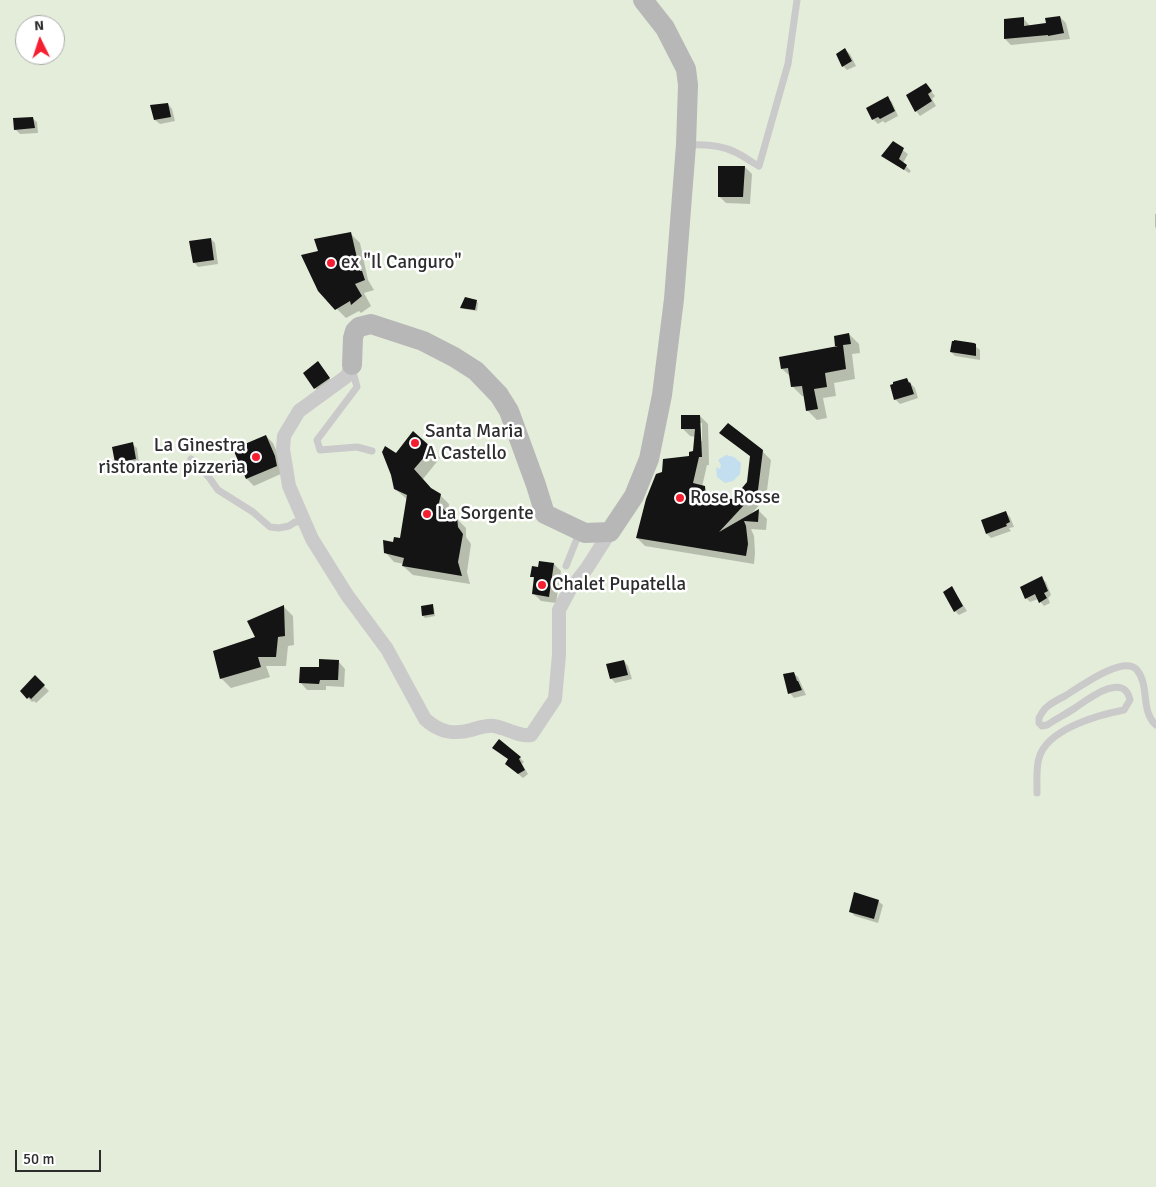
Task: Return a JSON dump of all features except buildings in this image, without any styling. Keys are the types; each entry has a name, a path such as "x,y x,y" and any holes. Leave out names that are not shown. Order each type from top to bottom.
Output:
{"street":[{"path":"610,532 584,533 545,514 519,447 509,411 499,395 476,371 454,357 422,341 377,325 365,325 355,331 352,365 347,376 299,411 284,436 283,449 289,486 312,538 347,596 387,649 425,719 432,726 448,733 492,726 523,736 531,735 555,700 559,655 559,610 569,591 587,568 634,496 649,458 660,404 674,299 686,145 688,85 686,69 665,28 643,0"}],"lane":[{"path":"686,145 704,144 720,146 736,152 749,162 759,166 788,64 797,0"},
{"path":"352,365 357,387 317,440 320,450 357,447 372,451"},
{"path":"191,459 208,476 218,490 253,512 270,526 279,528 289,526 295,522 304,522"},
{"path":"566,566 580,531"},
{"path":"1038,793 1039,758 1046,744 1085,720 1124,710 1130,700 1129,694 1124,689 1107,689 1097,693 1047,725 1042,726 1039,723 1039,718 1047,706 1096,676 1120,666 1130,666 1137,669 1142,680 1147,710 1152,721 1156,724"}],"green space":[{"path":"0,0 1156,0 1156,1187 0,1187"}],"water":[{"path":"726,455 734,457 741,463 740,474 733,481 725,483 717,477 716,467 720,469 721,465 718,460"}],"place":[{"name":"ex \"Il Canguro\"","path":"331,263"},
{"name":"Santa Maria A Castello","path":"415,443"},
{"name":"La Ginestra ristorante pizzeria","path":"256,457"},
{"name":"Rose Rosse","path":"680,498"},
{"name":"La Sorgente","path":"427,514"},
{"name":"Chalet Pupatella","path":"542,585"}]}
